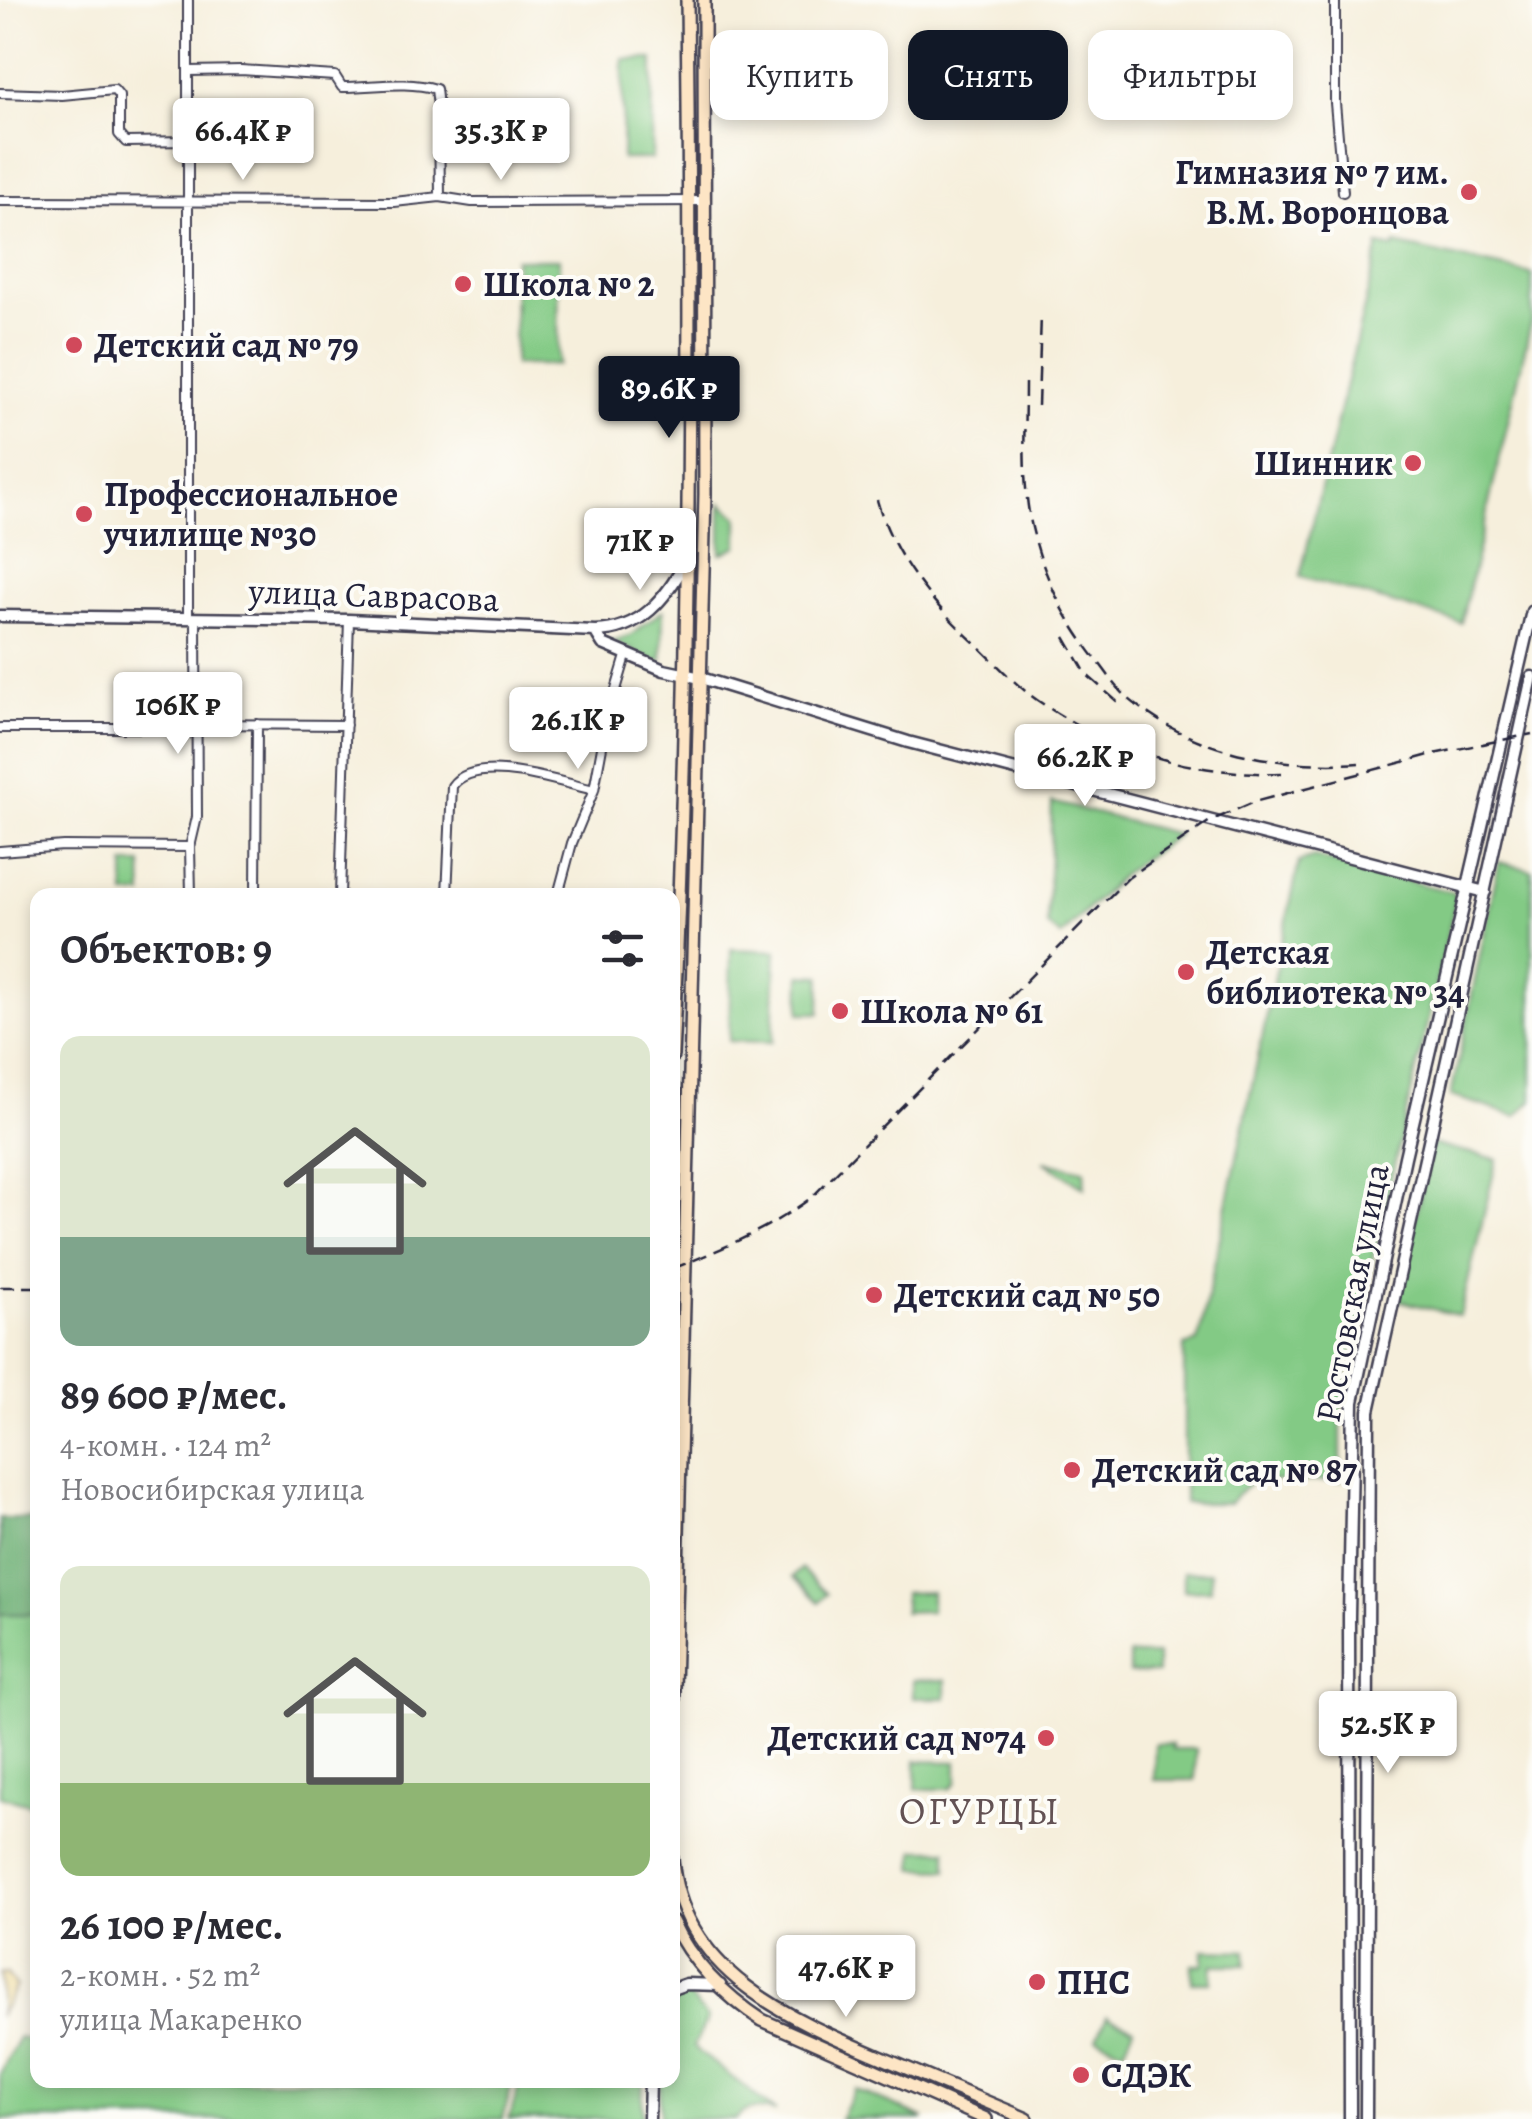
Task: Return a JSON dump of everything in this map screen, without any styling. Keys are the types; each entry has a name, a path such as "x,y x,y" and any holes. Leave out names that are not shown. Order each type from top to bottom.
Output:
{"main road":[{"path":"678,888 685,675 690,201 687,0"},
{"path":"680,1466 701,678 704,0"},
{"path":"680,1898 716,1958 754,1995 820,2032 1024,2118"},
{"path":"680,1934 720,1985 746,2009 782,2031 986,2119"}],"street":[{"path":"188,0 192,618 197,724 197,817 190,847 191,888"},
{"path":"1334,0 1335,103 1342,192"},
{"path":"190,71 334,76 342,86 406,84 436,89 440,197"},
{"path":"0,92 62,95 114,90 119,96 119,134 126,142 189,141"},
{"path":"0,201 394,202 440,197 472,202 706,201"},
{"name":"улица Саврасова","path":"0,616 349,620 611,630 632,624 652,610 668,592 686,560"},
{"name":"Ростовская улица","path":"1350,2119 1352,1410 1532,611"},
{"path":"340,888 349,620"},
{"path":"595,631 603,644 626,656 928,747 1485,892"},
{"path":"560,888 572,843 594,790 626,656"},
{"name":"Ростовская улица","path":"1366,2119 1368,1412 1532,677"},
{"path":"256,888 257,724"},
{"path":"0,728 346,725"},
{"path":"447,888 452,786 459,776 472,771 509,771 594,790"},
{"path":"0,851 63,846 190,847"},
{"path":"1352,1410 1368,1412"},
{"path":"1350,1923 1368,1923"},
{"path":"680,1986 720,1985"},
{"path":"650,2088 650,2119"}],"green space":[{"path":"623,59 653,59 652,159 622,159"},
{"name":"Шинник","path":"1395,244 1532,274 1532,319 1461,623 1300,577 1379,245 1394,248"},
{"path":"515,259 559,259 558,365 514,365"},
{"path":"721,503 738,517 738,546 721,554"},
{"path":"663,610 662,660 655,661 613,641 631,635"},
{"path":"1052,802 1178,834 1124,873 1061,936 1047,925"},
{"path":"1314,857 1452,892 1456,899 1345,1378 1341,1481 1252,1481 1229,1503 1184,1503 1184,1346 1198,1342 1299,862"},
{"path":"1499,862 1532,870 1532,1101 1516,1116 1451,1096"},
{"path":"125,864 142,864 143,888 125,888"},
{"path":"731,949 776,951 773,1042 729,1041"},
{"path":"801,975 821,976 820,1013 800,1013"},
{"path":"1432,1144 1497,1159 1460,1316 1397,1300"},
{"path":"1043,1161 1084,1170 1085,1188"},
{"path":"0,1519 30,1519 30,1614 0,1614"},
{"path":"801,1569 827,1594 819,1602 793,1577"},
{"path":"1183,1572 1211,1572 1211,1590 1183,1591"},
{"path":"931,1592 931,1611 904,1612 904,1593"},
{"path":"30,1606 30,1804 0,1796 0,1607"},
{"path":"1129,1655 1157,1655 1157,1673 1129,1673"},
{"path":"913,1680 946,1680 946,1698 913,1698"},
{"path":"1155,1744 1196,1749 1195,1780 1154,1780"},
{"path":"916,1761 957,1762 957,1782 950,1789 916,1789"},
{"path":"915,1850 947,1850 947,1870 914,1869"},
{"path":"846,1935 884,1935 885,1950 846,1950"},
{"path":"1203,1950 1246,1951 1246,1965 1212,1965 1211,1982 1192,1982 1192,1965 1203,1965"},
{"path":"688,1994 708,2019 694,2045 697,2050 776,2112 754,2109 736,2119 660,2119 660,2088 680,2088 680,1998"},
{"path":"1107,2016 1134,2028 1124,2050 1097,2038"},
{"path":"19,2037 30,2039 30,2088 511,2088 503,2119 0,2119 0,2074"},
{"path":"519,2088 643,2088 642,2119 509,2119"},
{"path":"855,2089 925,2119 840,2119"}],"sand":[{"path":"0,1973 7,1974 16,1986 0,2014"}],"railway":[{"path":"1038,406 1041,315"},
{"path":"1025,383 1025,481 1039,552 1072,624 1120,690 1180,732 1237,753 1297,763 1359,763"},
{"path":"877,500 893,540 929,595 1008,675 1043,704 1098,735 1158,758 1219,770 1282,773"},
{"path":"1065,637 1087,675 1121,705"},
{"path":"680,1266 762,1229 812,1197 1128,878 1210,821 1254,802 1433,754 1532,734"},
{"path":"0,1287 30,1287"}],"place":[{"name":"Гимназия № 7 им. В.М. Воронцова","path":"1469,192"},
{"name":"Школа № 2","path":"463,284"},
{"name":"Детский сад № 79","path":"74,345"},
{"name":"Шинник","path":"1413,463"},
{"name":"Профессиональное училище №30","path":"84,514"},
{"name":"Детская библиотека № 34","path":"1186,972"},
{"name":"Школа № 61","path":"840,1011"},
{"name":"Детский сад № 50","path":"874,1295"},
{"name":"Детский сад № 87","path":"1072,1470"},
{"name":"Детский сад №74","path":"1046,1738"},
{"name":"ПНС","path":"1037,1982"},
{"name":"СДЭК","path":"1081,2075"}],"district":[{"name":"ОГУРЦЫ","path":"980,1811"}]}
